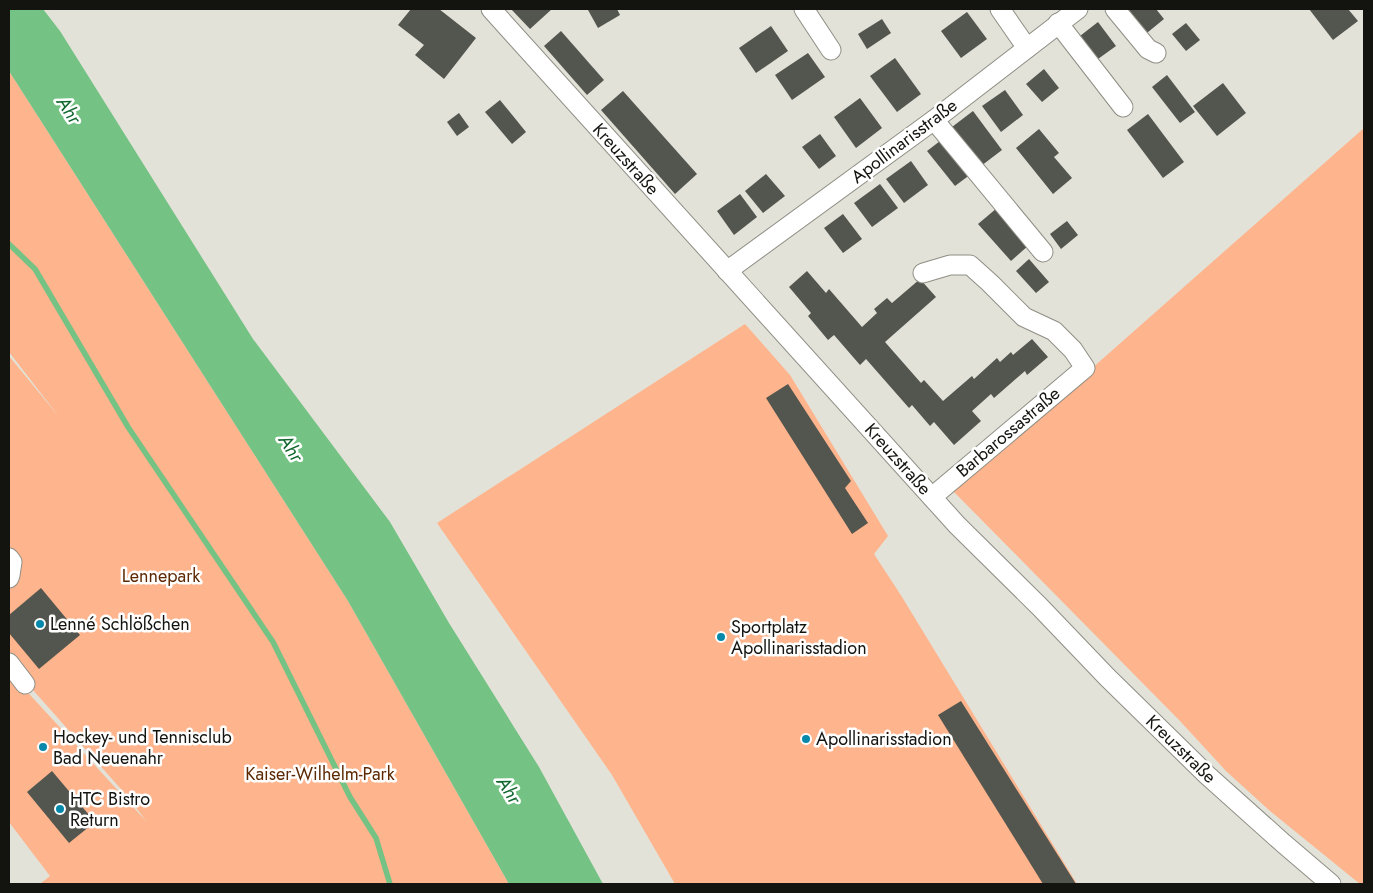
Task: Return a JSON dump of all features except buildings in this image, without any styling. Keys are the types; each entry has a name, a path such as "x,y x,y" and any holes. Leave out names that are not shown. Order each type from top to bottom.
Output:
{"street":[{"name":"Kreuzstraße","path":"491,9 974,542 1107,677 1208,775 1283,844 1331,884"},
{"path":"804,9 831,50"},
{"path":"1000,9 1027,48"},
{"name":"Apollinarisstraße","path":"727,271 934,120 1078,9"},
{"path":"1115,9 1148,50 1156,53"},
{"path":"1058,23 1123,107"},
{"path":"934,120 1042,252"},
{"name":"Barbarossastraße","path":"923,273 950,265 970,265 1024,317 1054,331 1073,350 1084,368 932,497"},
{"path":"9,558 12,562 9,578"},
{"path":"9,664 25,684"}],"green space":[{"path":"9,71 348,601 509,884 40,884 50,876 9,822 9,672 146,821 128,797 9,663 9,356 60,418 9,352"},
{"path":"1364,128 1364,884 1360,884 1270,811 1226,771 1180,721 953,491"},
{"name":"Sportplatz Apollinarisstadion","path":"745,324 790,375 888,536 874,554 1077,884 675,884 612,775 437,523"}],"water":[{"name":"Ahr","path":"9,9 43,9 60,31 253,339 390,522 449,623 539,767 603,884 509,884 348,601 9,71"}],"waterway":[{"path":"9,244 35,269 128,427 273,642 350,797 376,838 390,884"}],"place":[{"name":"Lenné Schlößchen","path":"40,624"},
{"name":"Sportplatz Apollinarisstadion","path":"721,637"},
{"name":"Apollinarisstadion","path":"806,739"},
{"name":"Hockey- und Tennisclub Bad Neuenahr","path":"43,747"},
{"name":"HTC Bistro Return","path":"60,809"}],"park label":[{"name":"Lennepark","path":"161,576"},
{"name":"Kaiser-Wilhelm-Park","path":"320,774"}]}
